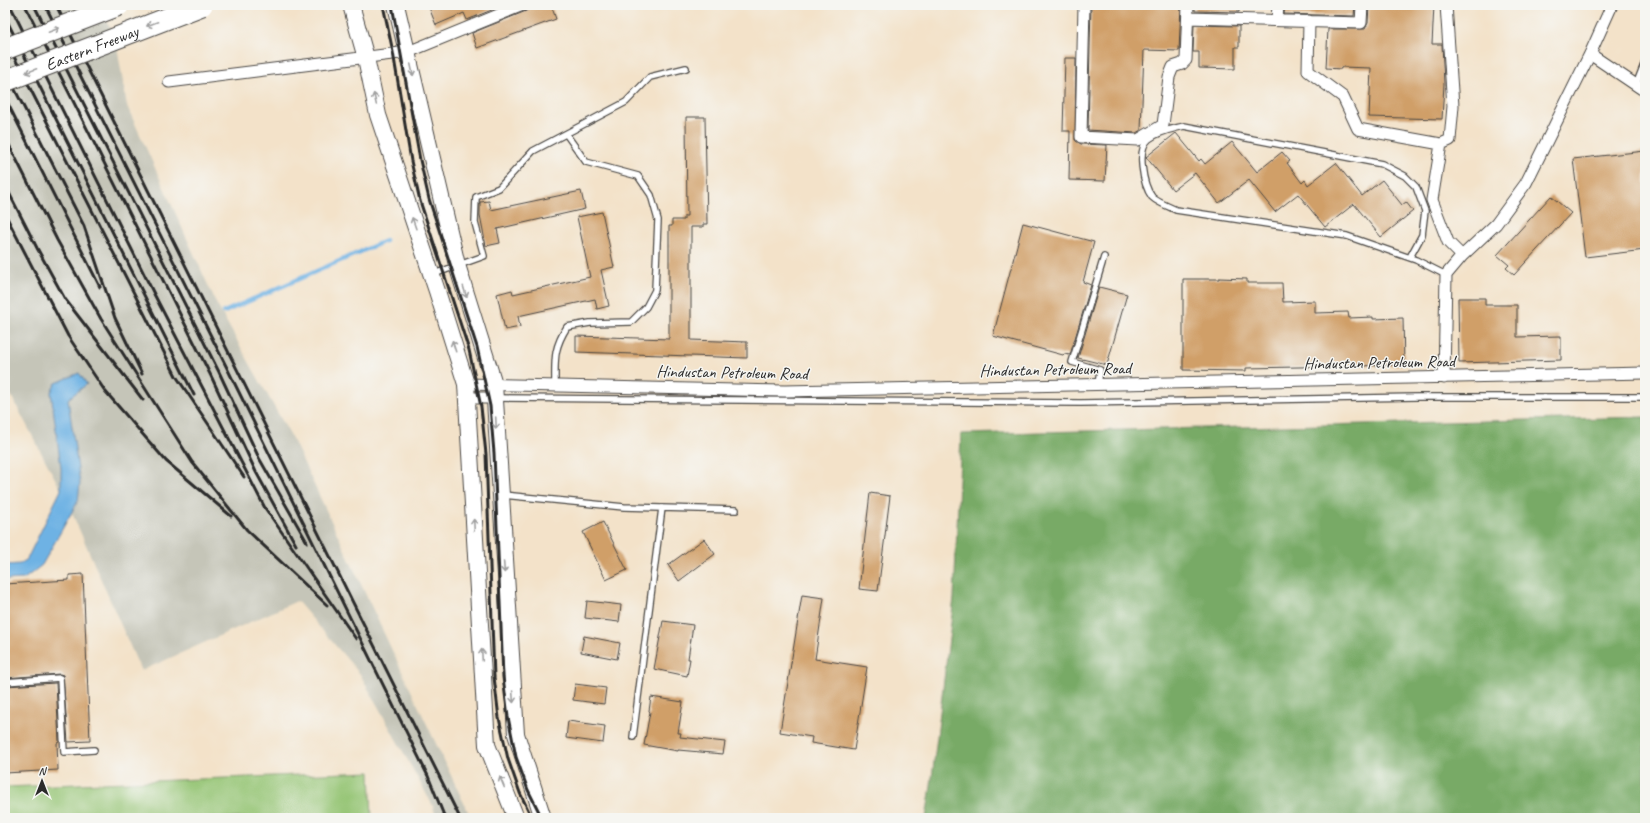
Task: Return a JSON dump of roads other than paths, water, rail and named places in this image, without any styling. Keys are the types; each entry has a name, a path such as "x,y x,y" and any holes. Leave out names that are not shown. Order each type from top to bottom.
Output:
{"highway":[{"name":"Eastern Freeway","path":"5,49 119,5"},
{"name":"Eastern Freeway","path":"5,81 202,5"}],"main road":[{"path":"351,5 366,58 378,115 432,275 466,391 487,746 516,818"},
{"path":"396,5 457,266 494,391 516,734 543,818"}],"street":[{"path":"169,82 408,52 523,5"},
{"path":"1084,5 1081,136 1138,140 1163,125 1169,77 1173,67 1182,64 1186,60 1188,5"},
{"path":"1277,20 1278,5"},
{"path":"1188,18 1361,23 1362,5"},
{"path":"1309,21 1308,71 1343,97 1358,129 1441,144 1450,140 1453,106 1446,5"},
{"path":"1444,378 1446,275 1462,256 1496,224 1526,183 1590,54 1612,5"},
{"path":"1590,54 1640,88"},
{"path":"1441,144 1432,200 1448,242 1462,256"},
{"name":"Hindustan Petroleum Road","path":"466,391 494,391 555,385 785,391 1645,373"}],"lane":[{"path":"1640,88 1645,62"},
{"path":"432,275 484,256 475,223 476,197 499,188 533,152 626,102 650,77 686,68"},
{"path":"1410,257 1422,235 1425,211 1416,187 1405,176 1382,164 1184,126 1162,132 1149,139 1144,145 1141,167 1145,183 1152,197 1176,210 1347,236 1410,257 1446,275"},
{"path":"555,385 555,354 560,338 567,327 590,323 631,322 646,307 655,290 658,228 658,220 651,195 638,176 586,162 566,134"},
{"path":"1098,385 1100,370 1072,362 1104,257"},
{"path":"494,391 1081,403 1417,397 1645,397"},
{"path":"500,495 624,508 736,510"},
{"path":"633,737 662,508"},
{"path":"5,682 60,678 64,752 94,750"}],"water":[{"path":"79,373 87,384 68,399 80,483 78,501 42,565 24,579 5,580 5,565 20,564 27,559 61,490 61,468 51,392 56,383"}],"waterway":[{"path":"224,312 385,241"}],"railway":[{"path":"10,5 154,294 265,508 356,639"},
{"path":"25,5 211,376 256,472 296,545"},
{"path":"34,5 219,372 259,458 307,542"},
{"path":"45,5 227,368 428,776 445,818"},
{"path":"56,5 460,818"},
{"path":"383,5 393,52 411,161 420,201 469,350 481,407 486,454 494,677 499,718 508,759 520,793 532,818"},
{"path":"392,5 420,160 429,199 477,347 490,406 494,453 503,677 508,717 516,757 528,790 542,818"},
{"path":"5,17 194,395"},
{"path":"5,39 176,376 244,477"},
{"path":"5,70 84,226 115,318 142,374"},
{"path":"5,98 100,287"},
{"path":"5,137 57,240 101,319 192,462 247,530 327,605"},
{"path":"5,185 65,299 143,400"},
{"path":"5,214 68,336 105,391 166,461 231,516"}]}
